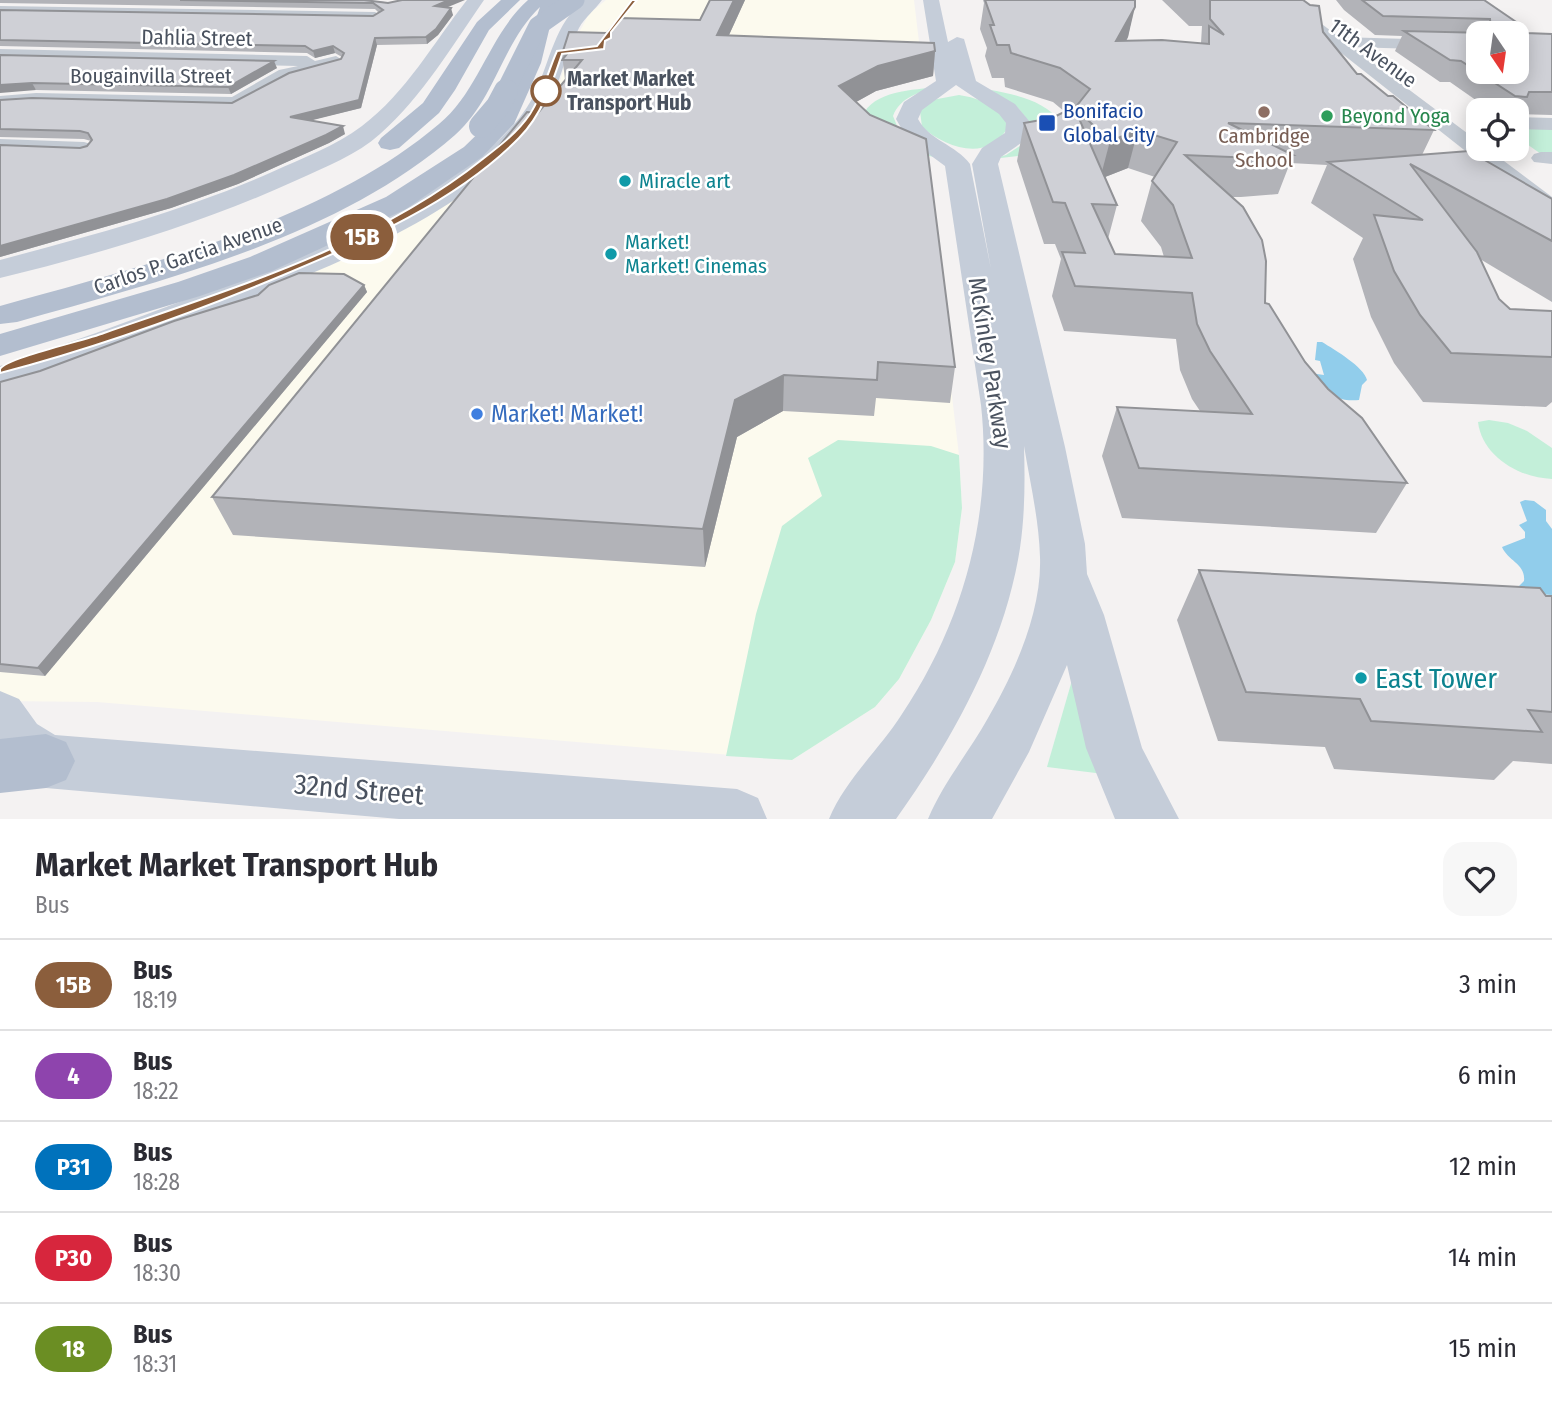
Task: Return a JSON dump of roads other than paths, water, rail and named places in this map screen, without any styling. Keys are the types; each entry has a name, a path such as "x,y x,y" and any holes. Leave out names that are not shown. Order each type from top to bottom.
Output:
{"main road":[{"name":"Carlos P. Garcia Avenue","path":"0,269 152,228 283,179 333,154 371,130 440,52 476,0"},
{"name":"Carlos P. Garcia Avenue","path":"0,290 199,233 299,194 369,157 420,121 449,82 480,27 512,0"},
{"name":"Carlos P. Garcia Avenue","path":"0,317 204,254 325,206 407,161 457,121 471,102 517,18 538,0"},
{"name":"Carlos P. Garcia Avenue","path":"0,378 114,340 365,236 460,182 516,136 534,115 546,91 559,52 578,15 594,0"},
{"name":"McKinley Parkway","path":"859,819 928,726 956,676 976,629 990,584 998,542 1005,467 1000,404 957,164 914,132 907,119 912,107 947,83 931,0"},
{"name":"McKinley Parkway","path":"948,0 966,84 1007,109 1018,122 1016,136 991,153 985,164 1045,447 1064,575 1054,622 1032,684 1013,727 958,819"},
{"name":"Carlos P. Garcia Avenue","path":"559,52 558,31 564,4"},
{"path":"0,322 52,310 215,263 332,220 412,180 481,126 498,106 538,26 564,4"},
{"path":"0,345 189,289 261,264 349,226 396,203 441,176 473,152 506,119 531,63 544,14 564,4"},
{"path":"369,157 420,103 432,79 440,52"},
{"path":"926,96 949,93 987,98"},
{"path":"933,145 975,151 1000,148"},
{"path":"0,369 91,342 223,296"},
{"path":"1064,575 1081,621 1117,761 1134,798 1149,819"},
{"name":"32nd Street","path":"13,745 737,819"}],"street":[{"path":"122,26 163,0"},
{"name":"11th Avenue","path":"1281,0 1552,208"},
{"name":"11th Avenue","path":"1300,0 1466,121"},
{"path":"0,10 375,16"},
{"path":"0,120 36,98 103,41"},
{"path":"1336,42 1466,46"},
{"name":"Dahlia Street","path":"0,54 309,61"},
{"name":"Bougainvilla Street","path":"0,101 36,98 235,103 285,74 336,61"},
{"path":"1529,123 1552,124"},
{"path":"0,145 84,148"},
{"path":"1519,161 1552,186"}],"water":[{"path":"1317,342 1322,342 1341,354 1365,375 1367,380 1362,385 1359,400 1333,396 1317,388 1295,371 1324,375 1320,361 1315,360"},
{"path":"1534,501 1546,510 1546,521 1552,529 1552,595 1523,593 1518,587 1524,581 1522,570 1502,547 1525,538 1525,532 1519,525 1527,521 1520,502"}],"place":[{"name":"Market Market Transport Hub","path":"546,91"},
{"name":"Cambridge School","path":"1264,112"},
{"name":"Beyond Yoga","path":"1327,116"},
{"name":"Bonifacio Global City","path":"1047,123"},
{"name":"Miracle art","path":"625,181"},
{"name":"Market! Market! Cinemas","path":"611,254"},
{"name":"Market! Market!","path":"477,414"},
{"name":"East Tower","path":"1361,678"}]}
